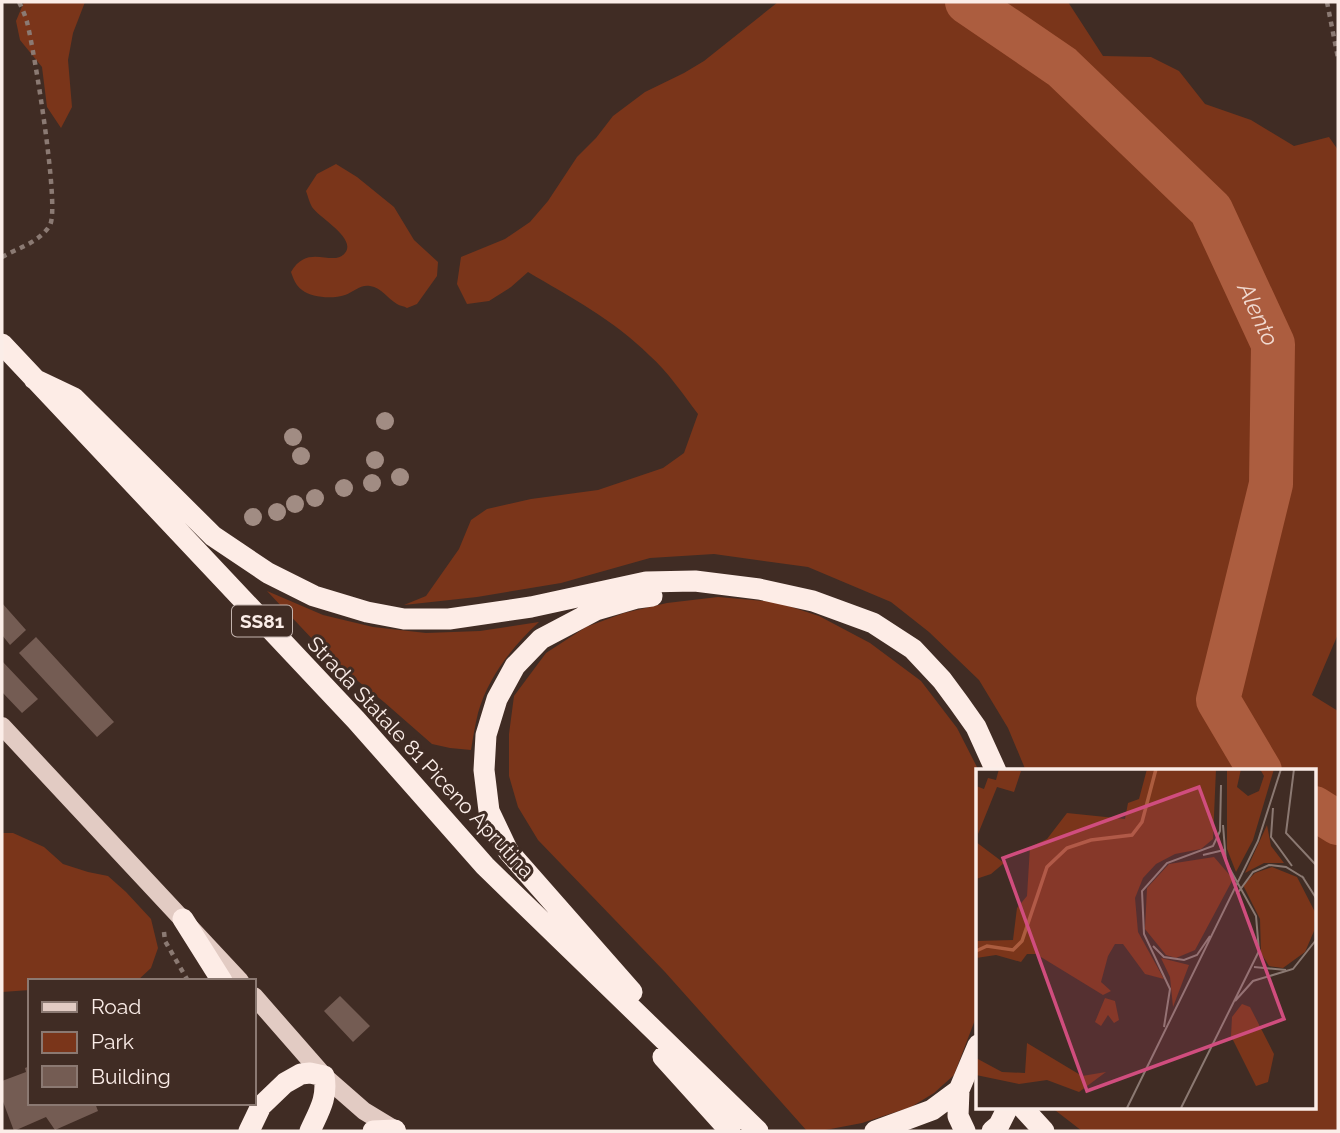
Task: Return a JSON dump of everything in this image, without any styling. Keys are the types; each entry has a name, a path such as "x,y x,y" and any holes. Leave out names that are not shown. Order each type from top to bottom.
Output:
{"highway":[{"name":"Strada Statale 81 Piceno Aprutina","path":"2,344 356,720 485,866 758,1131"},
{"path":"34,379 74,398 213,536 268,573 314,596 366,612 404,619 449,619 531,607 646,582 695,581 759,589 813,601 873,623 913,649 942,680 970,719 995,769"},
{"path":"712,1086 508,851 489,811 484,770 486,735 497,699 515,666 541,639 596,610 637,598 684,591 759,589"},
{"path":"485,866 730,1131"},
{"path":"183,919 221,979"},
{"path":"965,1131 958,1116 959,1090 976,1050"},
{"path":"249,1131 261,1106 285,1083 301,1073 324,1076 326,1089 310,1131"},
{"path":"875,1131 932,1110 959,1090"},
{"path":"249,1131 252,1105"},
{"path":"992,1131 999,1125 1008,1108"},
{"path":"1023,1108 1044,1131"},
{"path":"373,1131 396,1131"}],"main road":[{"path":"2,726 238,979"},
{"path":"256,998 324,1076 364,1111 396,1131"}],"path":[{"path":"2,257 36,240 51,223 53,204 43,112 27,20 19,2"},
{"path":"1327,2 1338,58"}],"green space":[{"path":"24,2 85,2 73,33 68,60 72,107 61,128 47,107 42,67 20,40 16,21"},
{"path":"778,2 1068,2 1103,56 1151,57 1179,71 1205,104 1251,120 1294,146 1329,137 1338,150 1338,634 1312,695 1338,711 1338,1131 1082,1131 1052,1108 1316,1108 1316,769 1025,769 1008,728 979,680 929,632 891,602 808,567 714,554 650,558 561,583 477,597 404,605 426,596 459,549 471,520 487,509 531,499 598,490 663,468 684,453 698,414 663,369 621,331 528,272 489,301 467,304 457,284 461,257 505,239 530,222 548,201 577,157 613,116 645,92 704,61"},
{"path":"336,164 394,207 414,240 438,262 437,276 417,304 407,308 397,304 378,289 367,286 340,296 317,296 306,293 295,282 291,272 305,258 334,258 345,253 346,241 336,228 312,207 306,191 317,174"},
{"path":"267,591 323,615 373,627 426,633 480,631 539,622 510,652 488,687 478,713 471,750 450,748 432,744 333,661"},
{"path":"718,597 776,602 819,616 870,643 921,681 957,728 978,769 976,1017 954,1075 934,1093 911,1107 862,1123 807,1131 665,972 538,840 518,807 509,776 509,734 514,696 546,653 586,627 624,613 667,603"},
{"path":"2,833 13,833 44,847 63,864 108,876 151,919 158,948 151,968 139,979 28,979 28,990 2,992"}],"building":[{"path":"2,603 26,630 10,645 2,635"},
{"path":"36,637 114,722 97,737 19,653"},
{"path":"2,661 38,699 22,713 2,692"},
{"path":"340,996 370,1026 353,1042 324,1011"},
{"path":"28,1067 28,1105 96,1105 98,1111 55,1130 46,1117 14,1131 2,1099 2,1081 26,1072 25,1068"}],"waterway":[{"name":"Alento","path":"967,2 1062,67 1211,210 1273,344 1271,484 1218,700 1259,769"},
{"name":"Alento","path":"1316,809 1338,823"}]}
